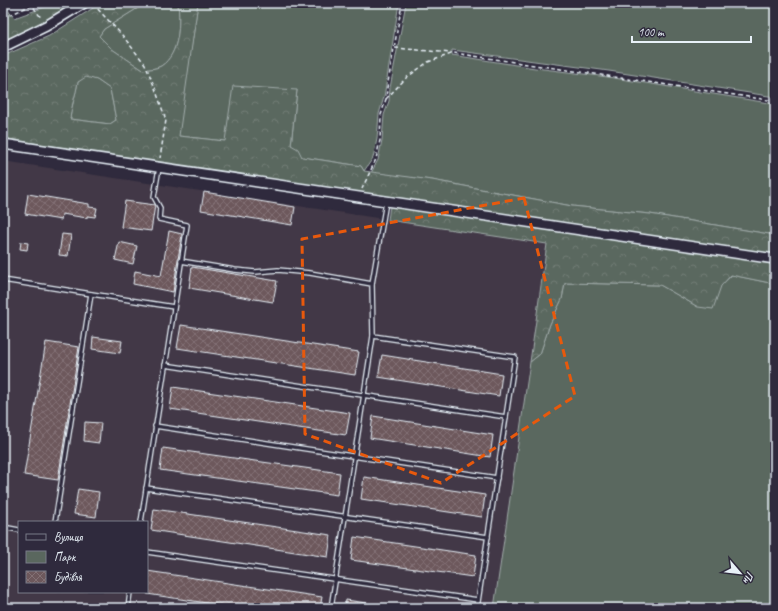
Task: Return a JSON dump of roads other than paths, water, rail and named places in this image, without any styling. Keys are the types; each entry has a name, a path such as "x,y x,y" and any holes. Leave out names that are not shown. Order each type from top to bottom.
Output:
{"street":[{"path":"3,47 46,26 82,4"},
{"path":"3,144 775,259"}],"lane":[{"path":"141,521 181,261 188,225 159,219 160,208 154,197 158,168"},
{"path":"330,608 373,336 372,284 386,202"},
{"path":"181,261 255,272 278,270 310,273 372,284"},
{"path":"3,280 174,307"},
{"path":"55,521 91,294"},
{"path":"373,336 515,357 477,608"},
{"path":"165,365 506,417"},
{"path":"156,426 497,478"},
{"path":"146,488 488,537"},
{"path":"3,527 18,530"},
{"path":"148,552 478,600"},
{"path":"128,608 130,593"}]}
